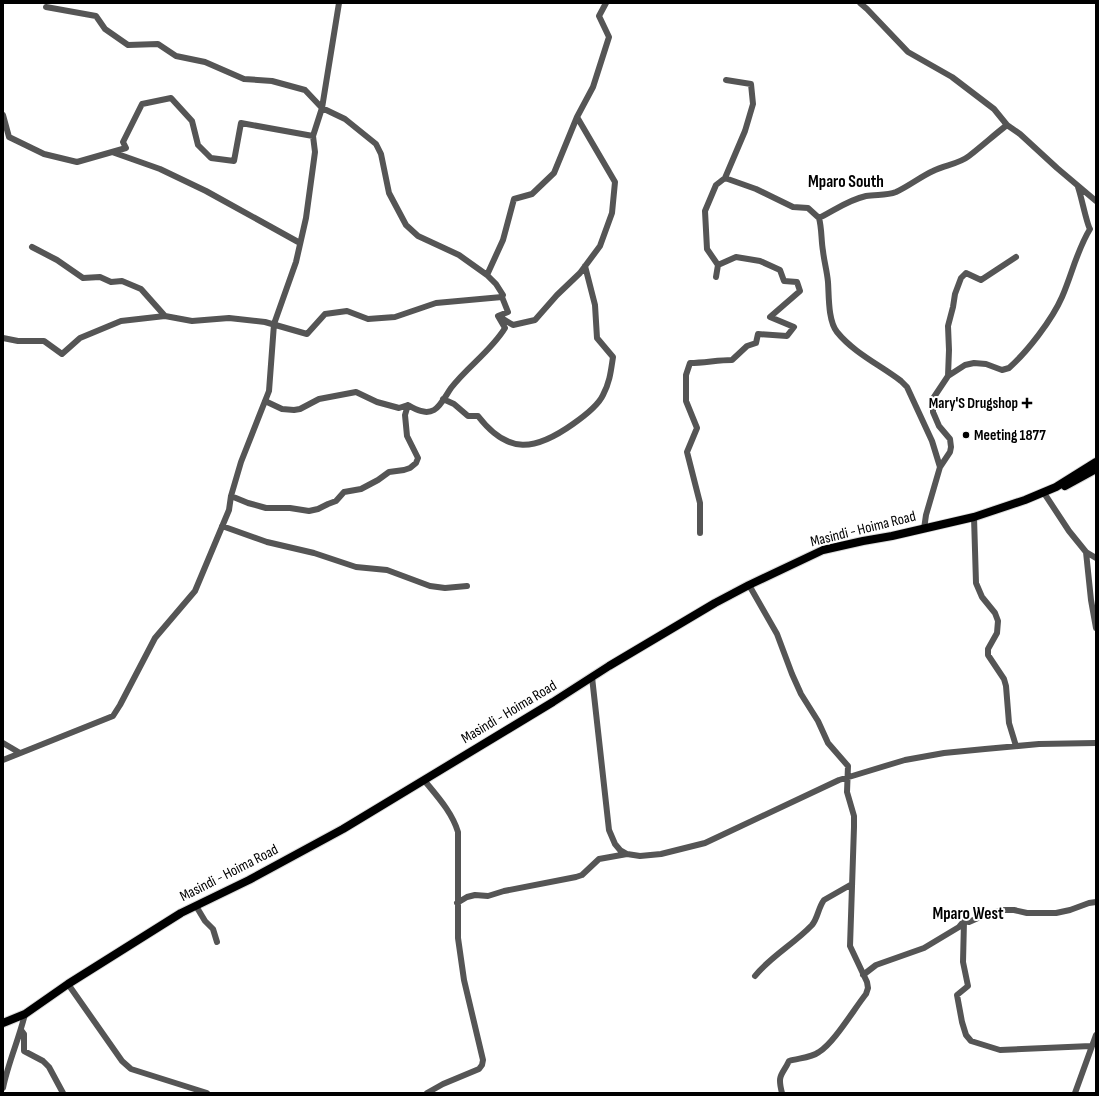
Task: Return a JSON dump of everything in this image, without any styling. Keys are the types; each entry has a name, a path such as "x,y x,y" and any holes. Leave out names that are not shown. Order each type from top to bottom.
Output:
{"main road":[{"name":"Masindi - Hoima Road","path":"3,1023 25,1014 68,984 181,913 249,880 343,829 592,677 692,617 749,585 823,550 974,517 1044,493 1096,462"},
{"name":"Masindi - Hoima Road","path":"1056,487 1064,487 1096,469"}],"street":[{"path":"3,760 113,716 155,638 195,591 229,510 231,496 241,462 269,391 274,324 296,262 306,218 315,152 313,136 322,108 339,3"},
{"path":"487,275 503,240 514,199 532,194 554,173 577,117 593,87 609,37 600,16 606,3"},
{"path":"860,3 868,9 908,52 952,77 994,109 1007,125 1020,134 1078,187 1096,201"},
{"path":"46,7 96,16 105,30 128,45 158,44 176,56 205,62 244,79 272,81 305,90 322,108 344,119 376,144 381,154 389,193 406,224 418,236 459,255 487,275 503,295 502,297 508,312 498,316"},
{"path":"716,276 718,265 707,249 705,211 716,185 725,178 745,131 753,104 751,84 726,80"},
{"path":"3,115 6,137 44,154 77,162 126,148 123,142 142,104 171,98 192,121 198,145 211,158 234,161 241,123 313,136"},
{"path":"498,316 513,326 535,320 557,295 580,273 600,246 612,213 615,182 577,117"},
{"path":"819,218 843,204 867,196 894,192 935,170 961,161 1007,125"},
{"path":"112,152 160,169 200,188 300,243"},
{"path":"725,178 756,189 793,207 808,208 819,218 822,230 832,322 836,331 848,343 901,381 907,387 932,441 940,467"},
{"path":"924,529 926,515 940,467 950,452 951,442 939,426 933,412 933,403 938,390 948,376 965,365 974,363 986,364 1002,370 1009,368 1044,328 1061,299 1083,240 1093,227 1088,225 1078,187"},
{"path":"32,247 57,260 83,278 100,277 111,282 122,281 141,289 165,316"},
{"path":"700,533 700,503 687,452 697,428 686,401 686,375 690,363 703,363 714,360 732,360 747,346 756,343 758,334 787,336 794,327 770,317 800,291 797,282 784,281 780,270 760,261 736,257 718,265"},
{"path":"948,376 948,326 955,294 961,278 966,273 981,280 1016,257"},
{"path":"443,400 454,404 468,416 478,416 487,428 498,436 518,445 538,444 559,434 586,415 603,397 611,376 613,356 597,338 596,304 585,266"},
{"path":"3,338 18,341 44,341 62,354 80,338 121,321 165,316 192,321 229,318 265,322 307,334 325,314 347,312 368,319 396,317 436,303 502,297"},
{"path":"265,401 282,409 294,410 300,409 320,399 356,392 388,405 399,408 408,405 420,411 429,412 438,407 458,380 498,340 505,328 498,316"},
{"path":"231,496 266,508 290,508 314,511 336,501 344,492 361,489 389,472 410,468 416,463 418,458 407,436 405,415 408,405"},
{"path":"1044,493 1069,531 1086,552 1096,558"},
{"path":"974,517 976,583 982,597 995,613 998,621 997,633 988,649 988,656 1001,673 1006,686 1009,723 1016,746"},
{"path":"222,526 267,542 314,553 356,567 387,570 430,586 445,588 466,586"},
{"path":"1086,552 1091,600 1096,628"},
{"path":"749,585 777,634 801,694 818,721 828,743 848,766 847,792 854,816 850,946 867,982 868,988 866,994 830,1042 821,1051 813,1055 789,1061 780,1077 782,1093"},
{"path":"592,677 607,824 610,836 615,844 620,850 627,854"},
{"path":"457,903 467,897 475,895 488,896 504,891 576,877 582,875 599,859 627,854 640,856 661,854 705,843 832,784 905,760 944,752 1016,746 1096,743"},
{"path":"3,744 20,753"},
{"path":"424,780 451,814 458,832 458,938 462,968 483,1060 479,1069 443,1084 427,1093"},
{"path":"755,976 770,959 812,924 818,915 821,904 824,900 852,884"},
{"path":"964,921 969,922 1003,910 1014,910 1027,913 1056,913 1096,902"},
{"path":"196,906 205,921 213,929 217,942"},
{"path":"863,975 876,965 924,948 959,927 964,921"},
{"path":"964,921 963,962 968,986 957,996 966,1035 971,1041 1000,1050 1094,1042 1074,1093"},
{"path":"68,984 122,1061 131,1069 207,1093"},
{"path":"3,1088 6,1072 25,1014"},
{"path":"21,1030 24,1034 24,1051 43,1061 49,1067 63,1093"}],"place":[{"name":"Mary'S Drugshop","path":"1027,403"},
{"name":"Meeting 1877","path":"966,435"}],"district":[{"name":"Mparo South","path":"846,182"},
{"name":"Mparo West","path":"968,914"}]}
